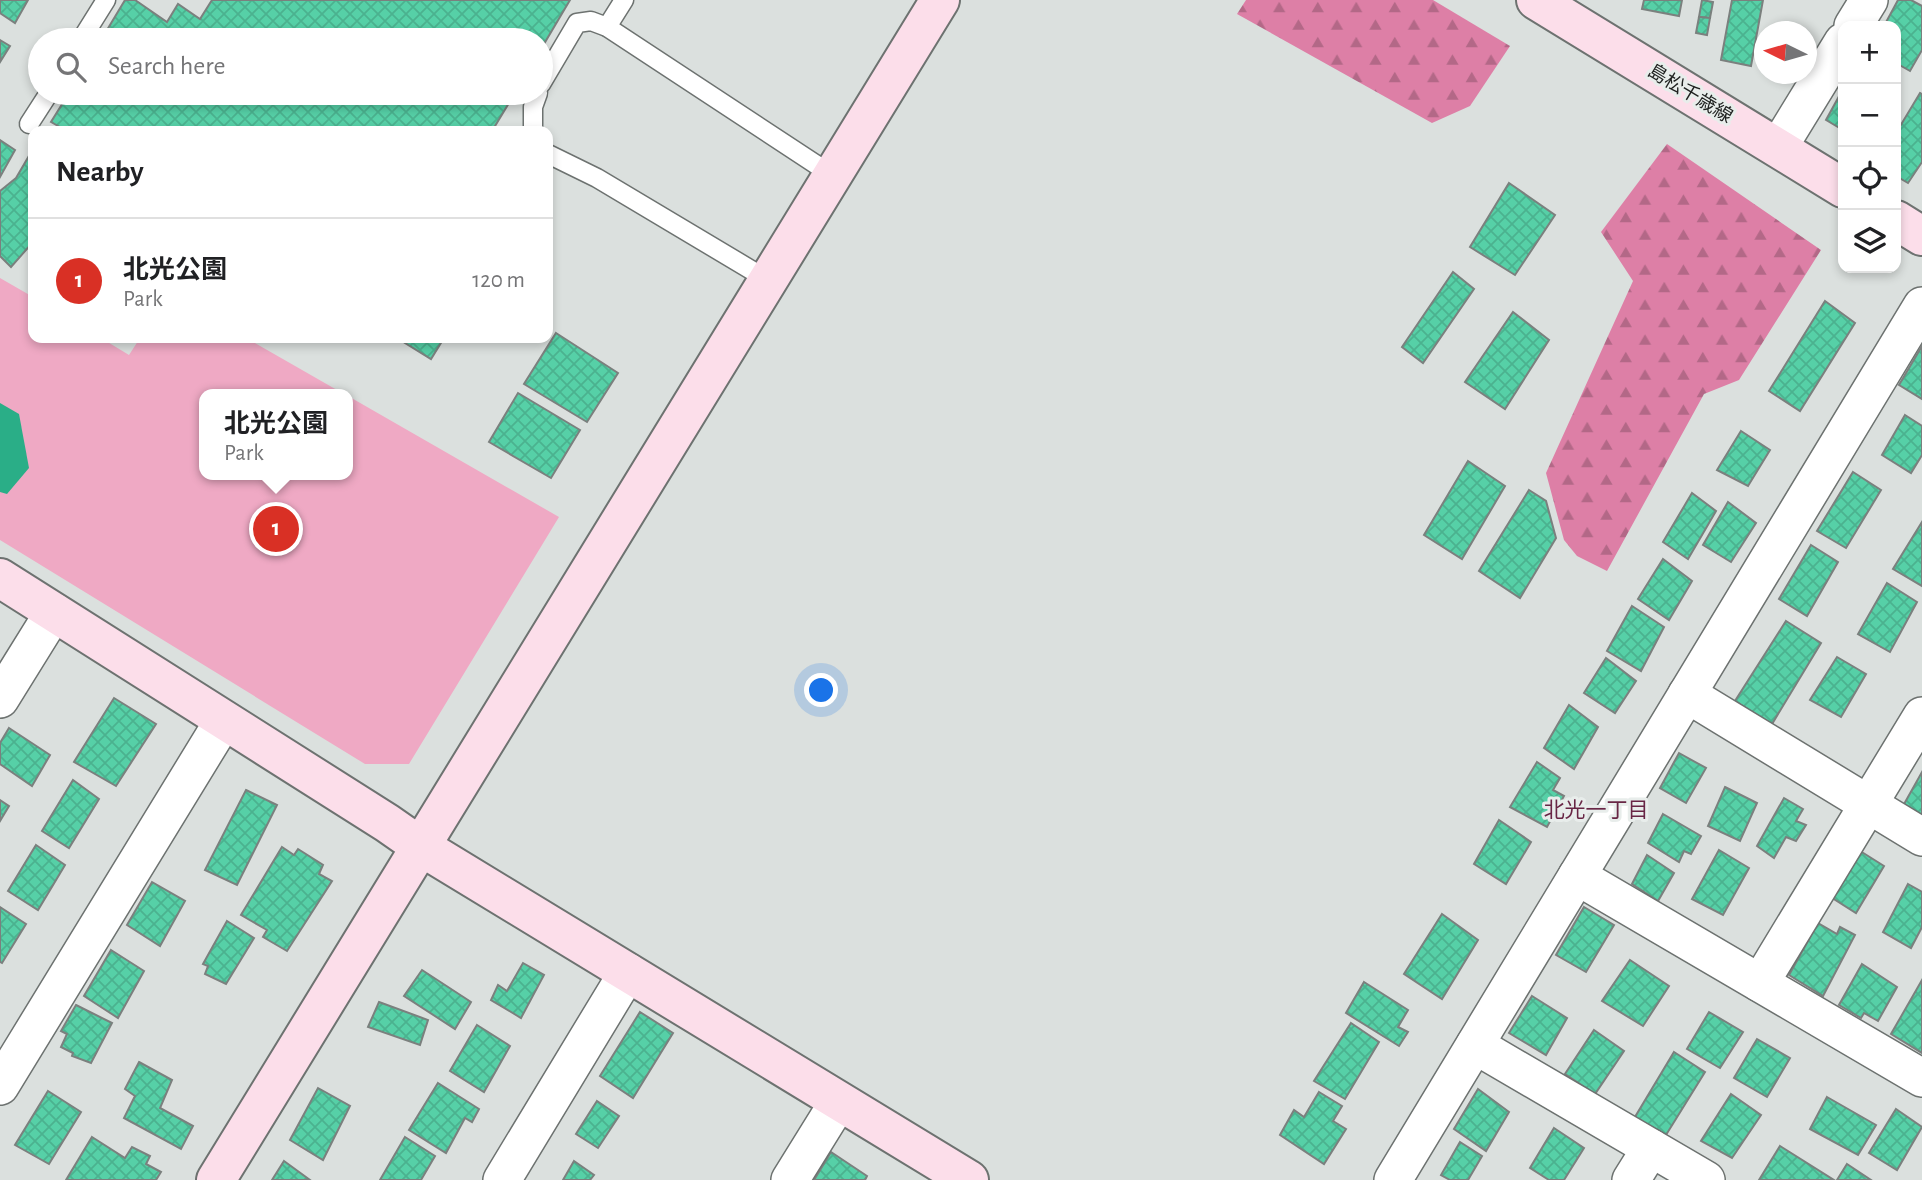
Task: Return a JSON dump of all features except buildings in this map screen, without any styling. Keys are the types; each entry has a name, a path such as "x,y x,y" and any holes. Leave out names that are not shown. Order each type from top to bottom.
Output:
{"street":[{"path":"216,1180 940,0"},
{"name":"島松千歳線","path":"1536,0 1838,185"},
{"path":"1856,21 1869,0"},
{"path":"1778,148 1838,50"},
{"path":"1901,223 1922,236"},
{"path":"1393,1180 1922,306"},
{"path":"0,578 387,823 419,846 969,1180"},
{"path":"0,699 54,612"},
{"path":"1687,694 1922,836"},
{"path":"1759,983 1922,716"},
{"path":"0,1086 224,720"},
{"path":"1577,876 1922,1077"},
{"path":"502,1180 628,972"},
{"path":"1475,1045 1706,1180"},
{"path":"790,1180 839,1101"},
{"path":"1631,1180 1651,1148"}],"lane":[{"path":"88,28 106,0"},
{"path":"607,27 624,0"},
{"path":"553,64 577,23 591,21 607,27 832,175"},
{"path":"29,124 41,105"},
{"path":"533,126 534,105"},
{"path":"553,156 597,178 768,280"}],"shaded area":[{"path":"0,278 28,294 28,343 109,343 129,355 137,343 255,343 335,389 199,389 199,480 353,480 353,399 559,517 409,764 365,764 0,540"},
{"path":"0,403 19,414 29,468 7,494 0,492"}],"green space":[{"path":"1246,0 1433,0 1510,46 1470,106 1432,123 1237,14"},
{"path":"1667,144 1821,250 1739,380 1704,394 1607,571 1577,556 1564,540 1546,473 1633,281 1601,232"}],"place":[{"name":"北光公園","path":"276,529"}],"district":[{"name":"北光一丁目","path":"1596,810"}]}
